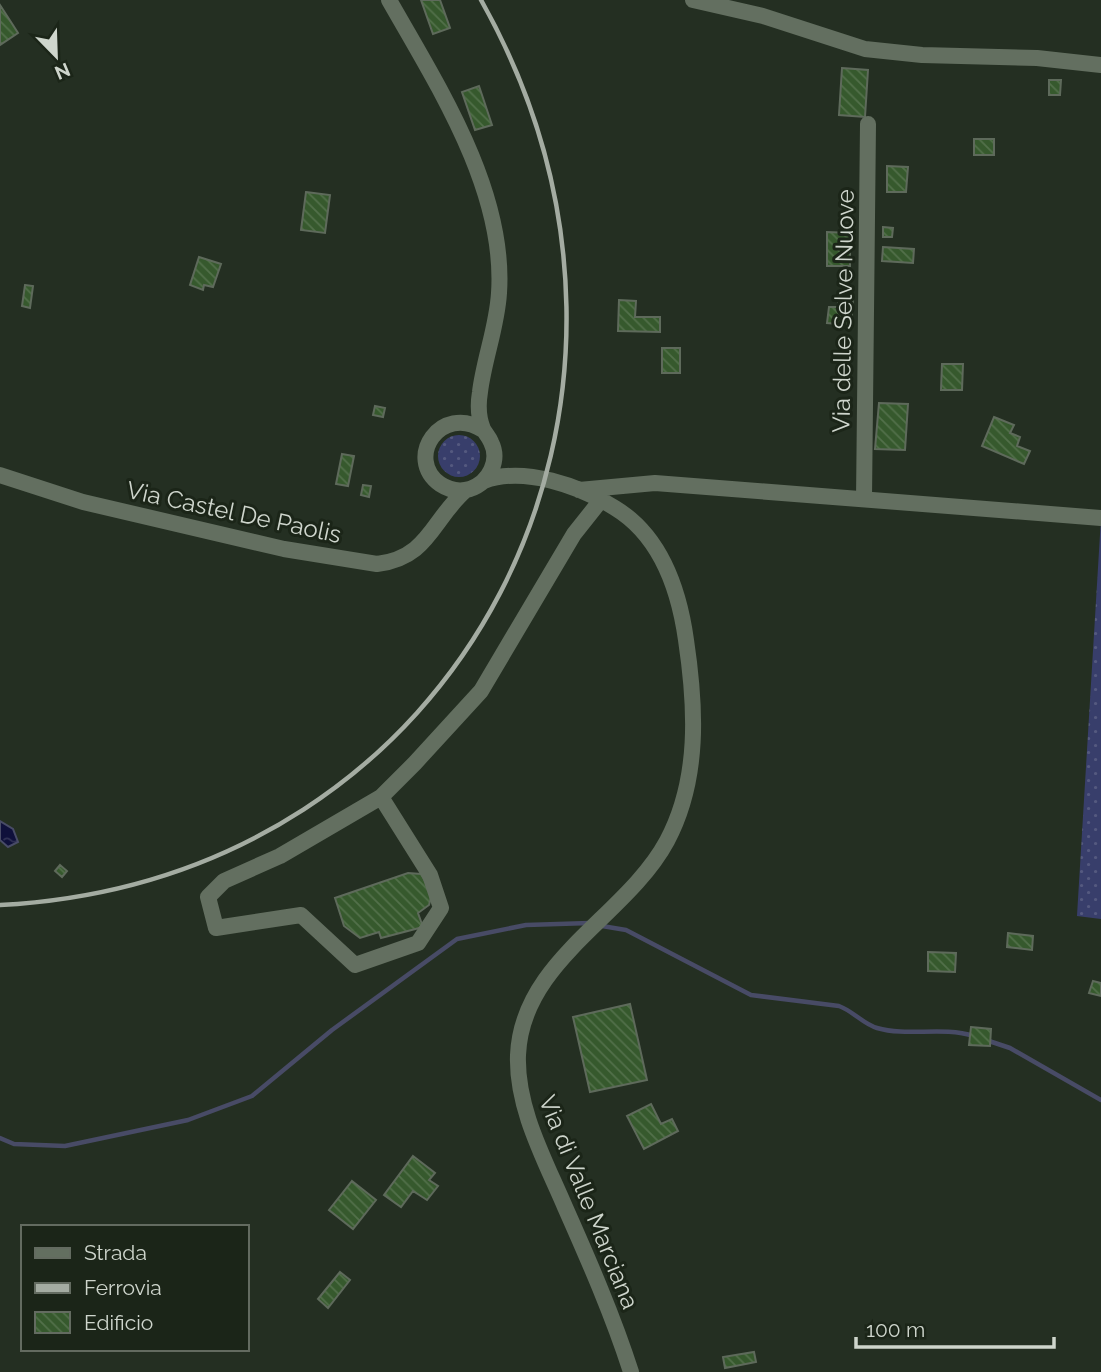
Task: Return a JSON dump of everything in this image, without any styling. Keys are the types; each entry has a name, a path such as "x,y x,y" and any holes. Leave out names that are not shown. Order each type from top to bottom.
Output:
{"street":[{"path":"389,0 457,125 494,222 499,293 478,408 483,430 494,451 520,475"},
{"path":"693,0 763,16 865,49 922,55 1029,57 1101,65"},
{"name":"Via delle Selve Nuove","path":"864,499 868,124"},
{"path":"465,422 480,389"},
{"path":"443,514 443,495 427,466 426,456 431,438 446,425 465,422 483,430"},
{"path":"484,481 494,462 494,451"},
{"name":"Via Castel De Paolis","path":"0,475 46,492 110,508 297,552 377,564 392,562 420,547 443,514 466,490"},
{"path":"437,482 451,489 466,490 501,475 520,475 579,490 649,482 1101,518"},
{"name":"Via di Valle Marciana","path":"579,490 601,500 637,526 669,573 681,610 693,704 689,776 676,822 654,861 556,965 531,1006 519,1047 519,1082 535,1137 631,1372"},
{"path":"381,797 430,875 441,908 418,943 355,965 301,915 216,928 208,897 224,881 280,856 381,797 481,691 574,534 601,500"}],"shaded area":[{"path":"459,435 474,441 480,456 474,471 459,477 444,471 438,456 444,441"},
{"path":"1101,518 1101,919 1077,916"}],"water":[{"path":"0,821 13,829 18,842 8,847 0,840"}],"building":[{"path":"421,0 440,0 450,28 433,34"},
{"path":"0,5 18,33 0,45"},
{"path":"842,68 868,70 865,117 839,115"},
{"path":"1049,80 1061,80 1060,95 1049,95"},
{"path":"479,86 492,125 475,130 462,92"},
{"path":"974,139 994,139 994,155 974,155"},
{"path":"887,166 908,167 906,192 887,192"},
{"path":"306,192 330,195 325,233 301,230"},
{"path":"883,227 893,228 892,237 883,237"},
{"path":"827,232 850,233 850,266 827,266"},
{"path":"883,247 914,249 913,263 882,261"},
{"path":"199,257 221,264 213,287 204,285 203,290 190,285"},
{"path":"25,285 33,286 30,308 22,306"},
{"path":"839,298 853,299 851,325 827,323 829,307 838,307"},
{"path":"619,300 636,301 635,317 660,317 660,332 618,331"},
{"path":"662,348 680,348 680,373 662,373"},
{"path":"942,364 963,364 962,390 941,390"},
{"path":"879,403 908,404 905,450 875,449"},
{"path":"375,406 385,408 383,417 373,415"},
{"path":"994,417 1014,425 1010,433 1020,437 1017,446 1030,451 1024,464 982,446"},
{"path":"342,454 354,456 348,486 336,484"},
{"path":"363,485 371,486 369,497 361,495"},
{"path":"60,865 67,871 62,877 55,871"},
{"path":"408,873 421,874 432,894 429,905 418,913 423,927 381,938 379,932 360,938 344,926 335,898"},
{"path":"1008,933 1033,936 1032,950 1007,947"},
{"path":"928,952 956,953 955,972 928,971"},
{"path":"1093,981 1101,983 1101,996 1089,993"},
{"path":"630,1004 647,1080 590,1092 573,1017"},
{"path":"971,1027 991,1029 990,1046 969,1045"},
{"path":"651,1104 661,1124 672,1119 678,1131 644,1149 627,1116"},
{"path":"413,1156 435,1173 429,1180 438,1186 427,1200 413,1191 401,1207 384,1195"},
{"path":"352,1181 376,1200 353,1229 329,1210"},
{"path":"340,1272 350,1280 328,1308 318,1299"},
{"path":"754,1352 756,1362 725,1368 723,1357"}],"waterway":[{"path":"0,1138 14,1144 65,1146 188,1120 252,1096 332,1030 457,939 526,925 590,923"},
{"path":"602,926 626,930 751,995 839,1006 872,1026 889,1031 949,1032 974,1036"},
{"path":"986,1040 1010,1048 1101,1100"}],"railway":[{"path":"0,905 164,875 304,809 417,713 500,593 551,456 566,307 544,153 481,0"}]}
